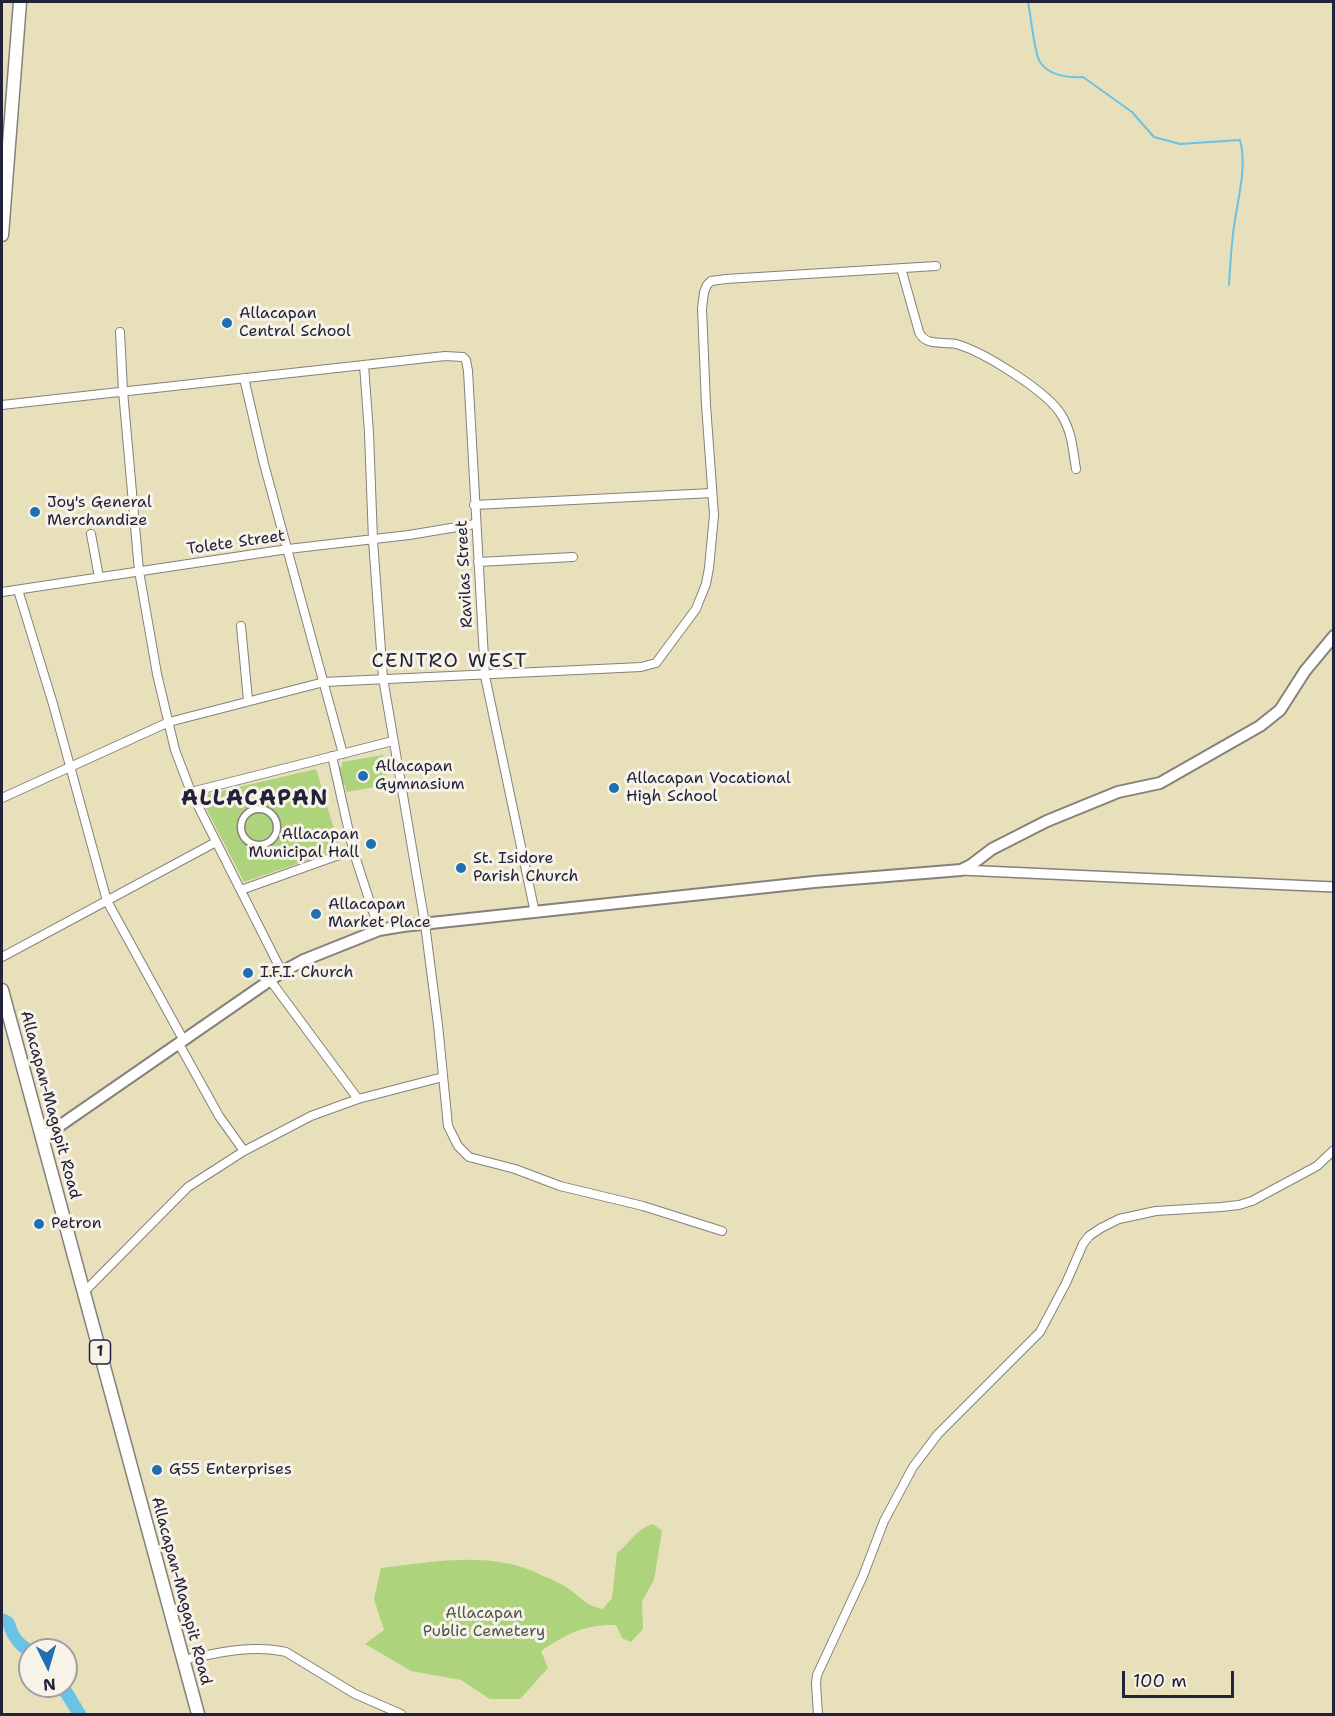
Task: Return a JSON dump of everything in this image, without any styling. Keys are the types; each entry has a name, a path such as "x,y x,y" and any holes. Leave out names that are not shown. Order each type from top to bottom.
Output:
{"highway":[{"path":"2,235 20,2"},
{"name":"Allacapan-Magapit Road","path":"2,990 198,1714"}],"main road":[{"path":"42,1138 282,972 304,960 379,930 814,882 961,870 1000,845 1047,820 1118,792 1160,783 1260,726 1280,710 1305,671 1334,636"}],"street":[{"path":"2,798 169,722 324,682 484,676 641,667 656,663 696,609 706,584 709,568 714,515 702,309 707,285 711,281 726,279 936,266"},
{"path":"900,268 923,339 929,342 965,347 1035,388 1062,415 1071,439 1076,470"},
{"path":"120,333 139,572 157,674 169,722 180,764 191,792 282,972"},
{"name":"Ravilas Street","path":"364,365 445,356 462,357 468,365 484,676 535,913"},
{"path":"2,405 364,365 383,678 425,924 448,1126 458,1146 469,1157 515,1169 560,1186 643,1206 722,1231"},
{"path":"244,378 264,464 343,754"},
{"path":"474,505 712,494"},
{"name":"Tolete Street","path":"2,592 288,549 373,540 475,524"},
{"path":"91,534 99,577"},
{"path":"478,562 573,557"},
{"path":"18,590 107,901 219,1116 244,1151"},
{"path":"241,627 248,700"},
{"path":"191,792 393,741"},
{"path":"332,756 353,850 379,930"},
{"path":"260,809 273,816 277,829 269,842 256,845 245,839 240,827 246,814 260,809"},
{"path":"2,957 216,842"},
{"path":"241,890 353,850"},
{"path":"961,870 1334,887"},
{"path":"270,980 358,1099"},
{"path":"84,1292 188,1187 244,1151 292,1124 358,1099 443,1077"},
{"path":"818,1714 817,1675 863,1576 884,1521 913,1467 938,1434 1040,1332 1089,1236 1119,1219 1156,1211 1221,1207 1252,1201 1317,1166 1334,1150"},
{"path":"183,1660 219,1652 274,1649 286,1652 355,1694 401,1714"}],"green space":[{"name":"Allacapan Gymnasium","path":"383,755 388,785 346,792 345,785 340,786 337,768 342,767 342,762"},
{"path":"316,769 340,849 244,882 204,804 204,798 209,794"},
{"name":"Allacapan Public Cemetery","path":"653,1524 662,1531 654,1580 642,1601 643,1629 631,1642 622,1638 616,1625 585,1628 559,1640 541,1651 548,1668 520,1699 490,1699 461,1680 411,1671 365,1644 384,1630 374,1599 381,1568 459,1560 498,1562 535,1572 564,1586 589,1604 603,1609 612,1598 617,1553 638,1532"}],"water":[{"path":"2,1613 13,1619 23,1638 18,1638 18,1650 5,1633"},
{"path":"62,1698 77,1698 87,1714 72,1714"}],"waterway":[{"path":"1028,2 1034,42 1038,57 1044,67 1054,73 1083,77 1132,112 1154,137 1180,144 1240,140 1243,162 1229,285"}],"place":[{"name":"Allacapan Central School","path":"227,323"},
{"name":"Joy's General Merchandize","path":"35,512"},
{"name":"Allacapan Gymnasium","path":"363,776"},
{"name":"Allacapan Vocational High School","path":"614,788"},
{"name":"Allacapan Municipal Hall","path":"371,844"},
{"name":"St. Isidore Parish Church","path":"461,868"},
{"name":"Allacapan Market Place","path":"316,914"},
{"name":"I.F.I. Church","path":"248,973"},
{"name":"Petron","path":"39,1224"},
{"name":"G55 Enterprises","path":"157,1470"}],"district":[{"name":"CENTRO WEST","path":"450,662"},
{"name":"ALLACAPAN","path":"255,799"}]}
